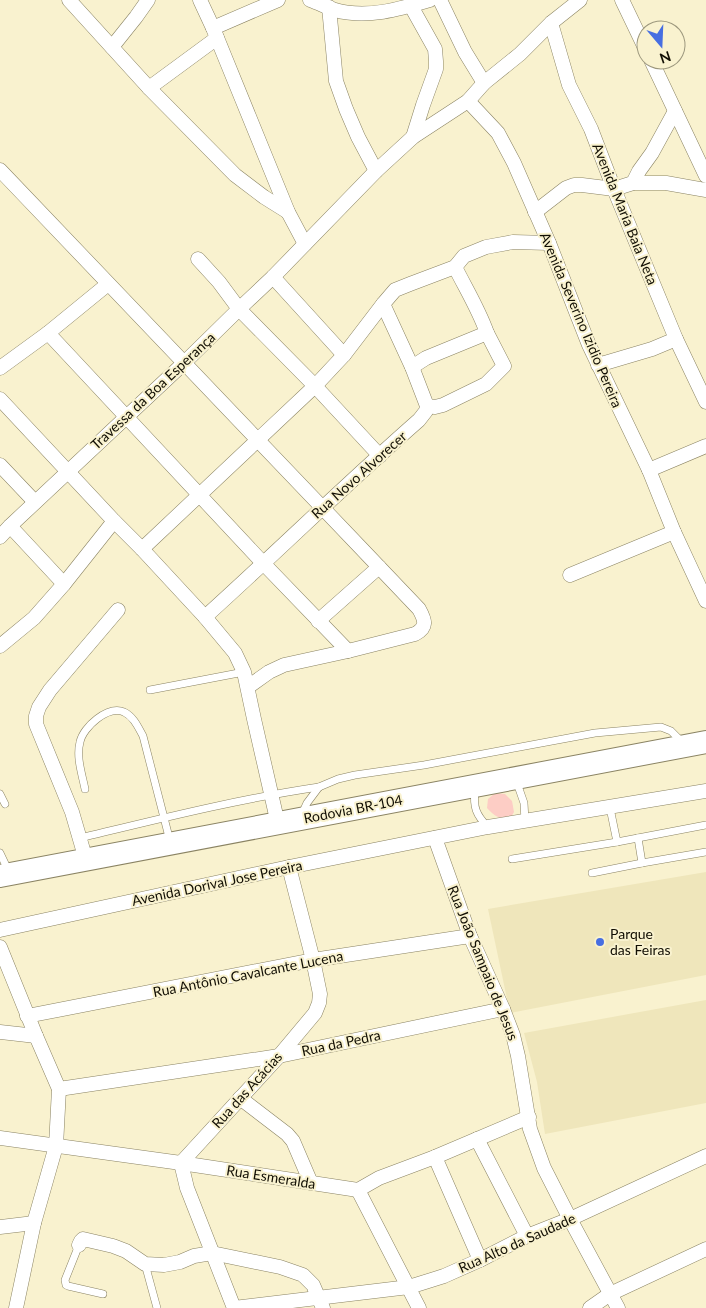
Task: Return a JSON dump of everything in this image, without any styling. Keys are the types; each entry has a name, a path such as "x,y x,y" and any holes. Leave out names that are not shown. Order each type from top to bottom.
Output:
{"highway":[{"name":"Rodovia BR-104","path":"5,875 696,744"}],"street":[{"path":"69,0 149,88 235,175 288,212"},
{"path":"112,47 148,0"},
{"path":"200,0 288,212 305,244"},
{"path":"149,88 215,33 262,3 278,0"},
{"path":"310,0 336,10 365,14 386,12 430,0"},
{"path":"440,0 465,52 484,83"},
{"name":"Travessa da Boa Esperança","path":"0,537 273,277 376,171 413,137 468,101 484,83 520,54 551,23 580,0"},
{"path":"622,0 636,29"},
{"path":"411,6 435,49 436,61 436,69 413,137"},
{"path":"329,7 336,80 358,137 376,171"},
{"name":"Avenida Maria Baia Neta","path":"551,23 569,85 591,129 676,340 701,379 706,402"},
{"path":"655,70 706,176"},
{"name":"Avenida Severino Izidio Pereira","path":"468,101 498,133 514,163 549,243 589,345 649,470 674,532 706,601"},
{"path":"633,184 639,170 652,153 675,111"},
{"path":"0,170 257,441 420,608 425,623 421,631 415,634 284,665 269,672 248,688"},
{"path":"535,212 566,188 574,185 614,189 633,184 666,183 706,190"},
{"path":"142,550 316,386 344,356 395,290 455,267 464,256 486,247 513,242 549,243"},
{"path":"198,259 239,308 316,386 380,456"},
{"path":"383,304 412,366 427,406 435,407 486,384 504,366 487,333 481,316 455,267"},
{"path":"273,277 344,356"},
{"path":"0,368 48,333 108,284"},
{"path":"48,333 348,651"},
{"path":"412,366 426,358 487,333"},
{"path":"598,365 676,340"},
{"path":"0,399 205,617 235,653 244,672 272,794 289,822"},
{"name":"Rua Novo Alvorecer","path":"205,617 419,420 426,411 427,406"},
{"path":"649,470 706,446"},
{"path":"0,465 35,502"},
{"path":"0,646 34,618 64,584 114,521"},
{"path":"10,526 64,584"},
{"path":"570,575 674,532"},
{"path":"318,620 380,567"},
{"path":"86,860 72,812 36,724 36,716 39,707 50,690 118,610"},
{"path":"488,827 706,791"},
{"name":"Avenida Dorival Jose Pereira","path":"0,930 289,867 488,827"},
{"name":"Rua João Sampaio de Jesus","path":"435,838 470,936 513,1035 534,1141 544,1168 618,1308"},
{"name":"Rua das Acácias","path":"182,1163 279,1056 315,1013 319,1003 320,994 313,960 289,867"},
{"name":"Rua Antônio Cavalcante Lucena","path":"27,1016 313,960 470,936"},
{"path":"0,947 27,1016 59,1089 56,1146 34,1223 16,1308"},
{"name":"Rua da Pedra","path":"59,1089 279,1056 503,1009"},
{"path":"0,1032 36,1036"},
{"path":"240,1098 287,1134 293,1141 311,1183"},
{"path":"419,1308 358,1190 379,1178 435,1157 529,1117"},
{"name":"Rua Esmeralda","path":"0,1138 358,1190"},
{"path":"477,1139 527,1236"},
{"name":"Rua Alto da Saudade","path":"234,1308 321,1303 409,1287 444,1276 527,1236 570,1219 706,1156"},
{"path":"435,1157 480,1260"},
{"path":"182,1163 187,1188 234,1308"},
{"path":"0,1227 34,1223"},
{"path":"79,1245 80,1240 83,1239 113,1246 126,1250 145,1264 164,1266 194,1256 212,1253 280,1268 303,1275 312,1285 321,1303"},
{"path":"590,1308 610,1294 706,1249"}],"lane":[{"path":"150,690 244,672"},
{"path":"86,789 78,750 80,740 85,730 107,712 122,711 136,722 143,736 171,844"},
{"path":"80,838 272,794 319,787 338,779 355,775 424,765 595,733 661,727 696,744"},
{"path":"515,778 524,803 524,821"},
{"path":"476,786 474,796 475,808 479,819 488,827"},
{"path":"289,822 319,787"},
{"path":"0,794 5,804"},
{"path":"610,808 617,842"},
{"path":"512,859 706,825"},
{"path":"638,838 642,864"},
{"path":"592,873 706,852"},
{"path":"0,853 5,875"},
{"path":"79,1245 65,1280 66,1284 103,1294"},
{"path":"145,1264 158,1308"}],"shaded area":[{"path":"495,793 505,794 512,801 514,812 510,819 497,816 487,808 488,799"},
{"name":"Parque das Feiras","path":"706,872 706,975 510,1013 488,909"},
{"path":"706,1000 706,1103 545,1134 537,1082 524,1033"}],"place":[{"name":"Parque das Feiras","path":"600,942"}]}
